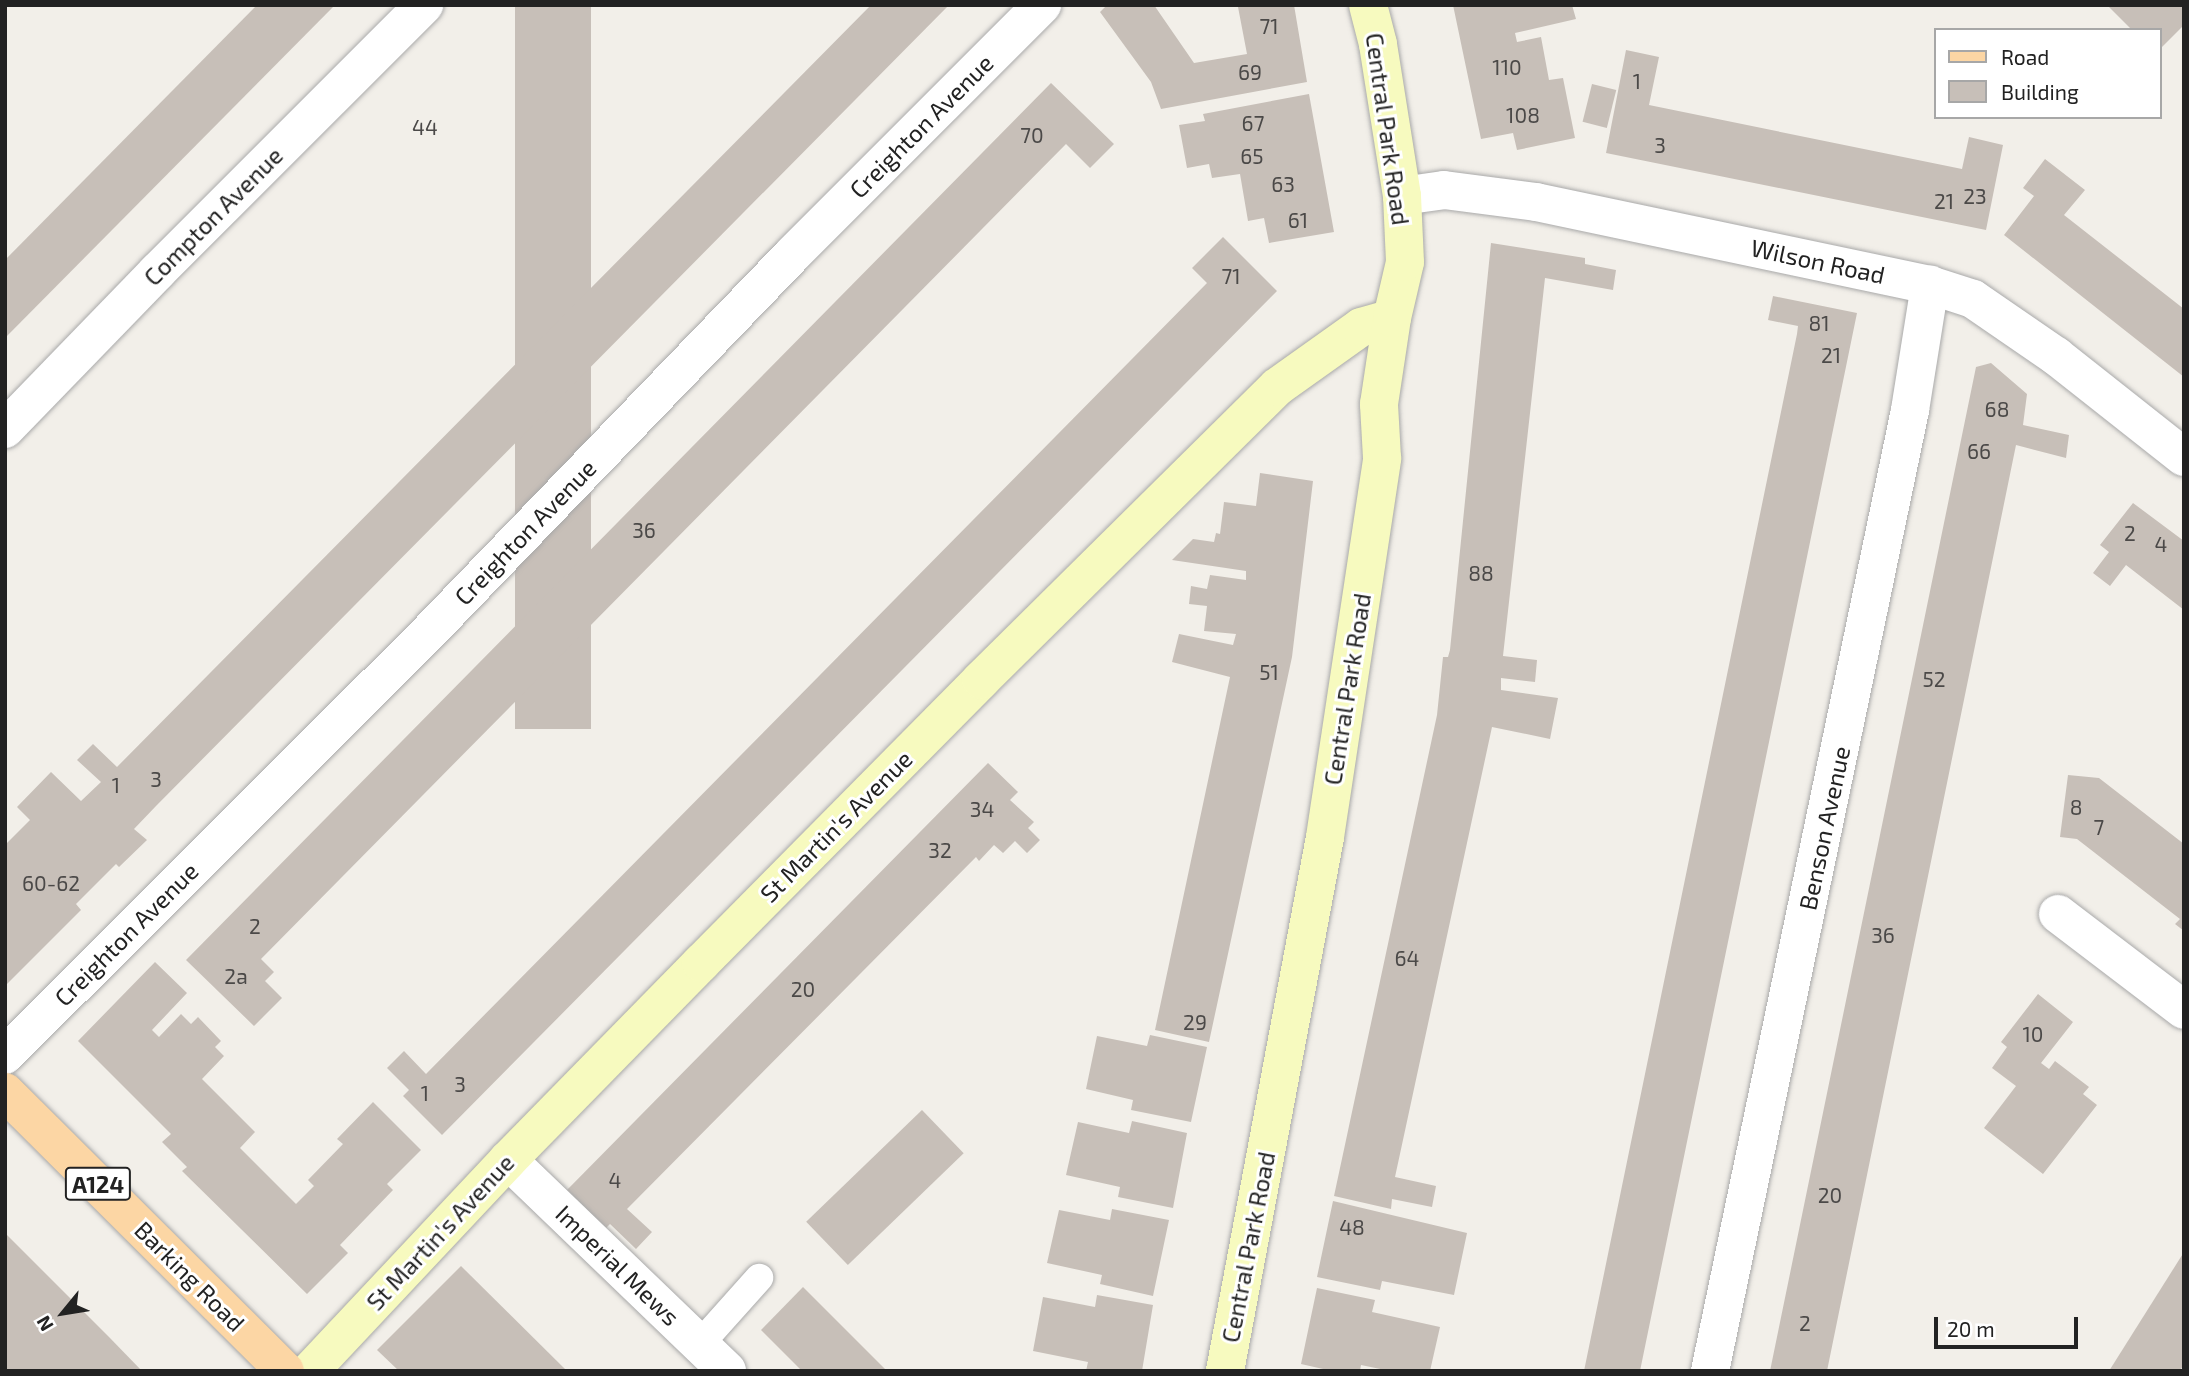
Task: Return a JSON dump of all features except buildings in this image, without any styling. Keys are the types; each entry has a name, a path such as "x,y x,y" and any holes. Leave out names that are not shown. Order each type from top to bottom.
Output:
{"main road":[{"name":"Central Park Road","path":"1225,1371 1325,837 1382,458 1379,404 1392,318 1405,262 1402,196 1378,44 1368,5"},
{"name":"St Martin's Avenue","path":"310,1371 508,1160 971,690 1277,387 1361,327 1392,318"},
{"name":"Barking Road","path":"5,1092 285,1371"}],"street":[{"name":"Compton Avenue","path":"5,429 157,272 424,5"},
{"name":"Creighton Avenue","path":"5,1055 427,634 794,253 1042,5"},
{"name":"Wilson Road","path":"1402,196 1444,190 1536,202 1930,285 1973,299 2007,321 2184,457"},
{"name":"Benson Avenue","path":"1710,1371 1910,410 1930,285"},
{"path":"2058,914 2184,1010"},
{"name":"Imperial Mews","path":"508,1160 727,1371"}],"lane":[{"path":"700,1344 759,1278"}]}
